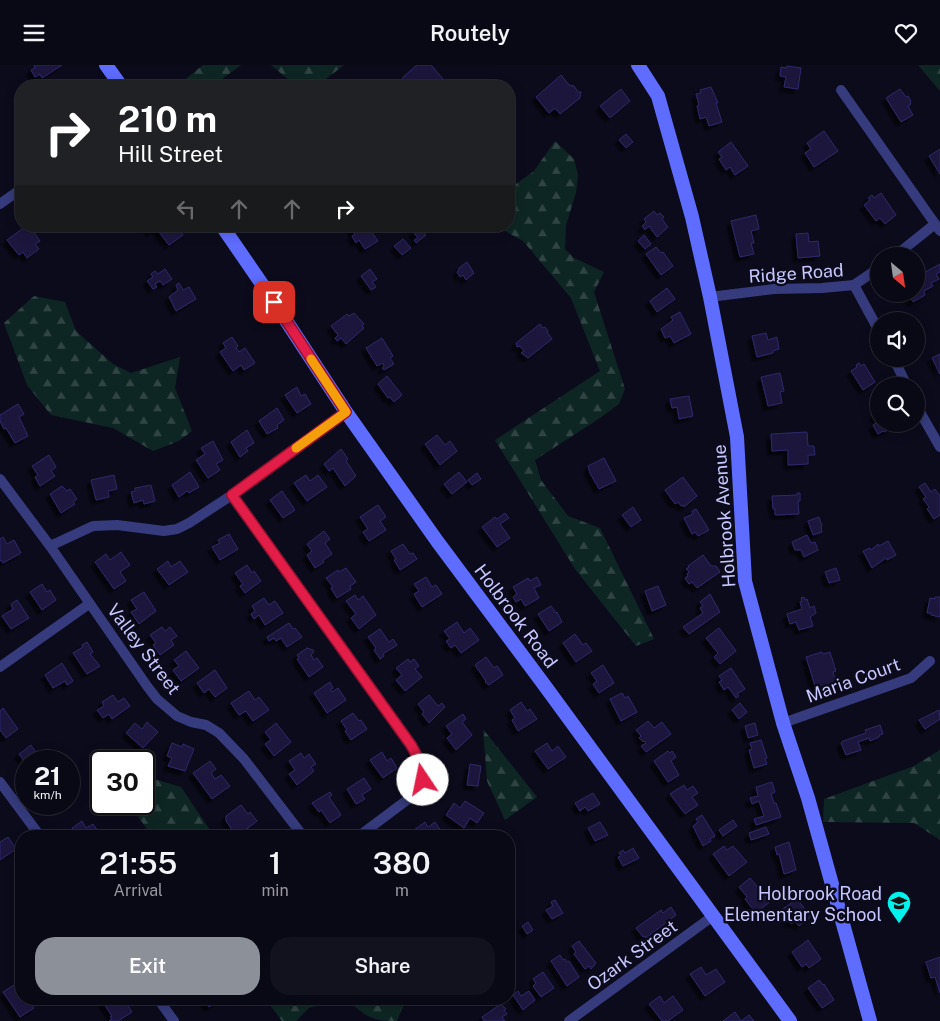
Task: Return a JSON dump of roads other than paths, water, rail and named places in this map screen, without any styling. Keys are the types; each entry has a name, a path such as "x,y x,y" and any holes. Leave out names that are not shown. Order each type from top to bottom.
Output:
{"street":[{"path":"106,65 117,80"},
{"name":"Holbrook Avenue","path":"638,65 658,96 692,217 710,297 737,437 745,581 783,723 808,798 870,1021"},
{"path":"841,90 938,228 909,247"},
{"path":"0,204 15,193"},
{"name":"Holbrook Road","path":"226,232 346,412 437,541 790,1021"},
{"name":"Ridge Road","path":"710,297 774,289 854,285 870,273"},
{"path":"854,285 870,314"},
{"path":"50,546 93,526 117,525 164,531 177,529 232,495 346,412"},
{"path":"925,421 940,447"},
{"name":"Valley Street","path":"0,479 50,546 89,604 158,699 177,716 191,723 206,725 219,733 244,759 298,830"},
{"path":"232,495 418,756 424,769 423,780 417,791 367,830"},
{"path":"0,667 89,604"},
{"name":"Maria Court","path":"783,723 911,677 930,661"},
{"path":"0,782 36,830"},
{"name":"Ozark Street","path":"569,1021 714,916"},
{"path":"162,1005 174,1021"}],"place":[{"name":"Holbrook Road Elementary School","path":"899,924"}]}
